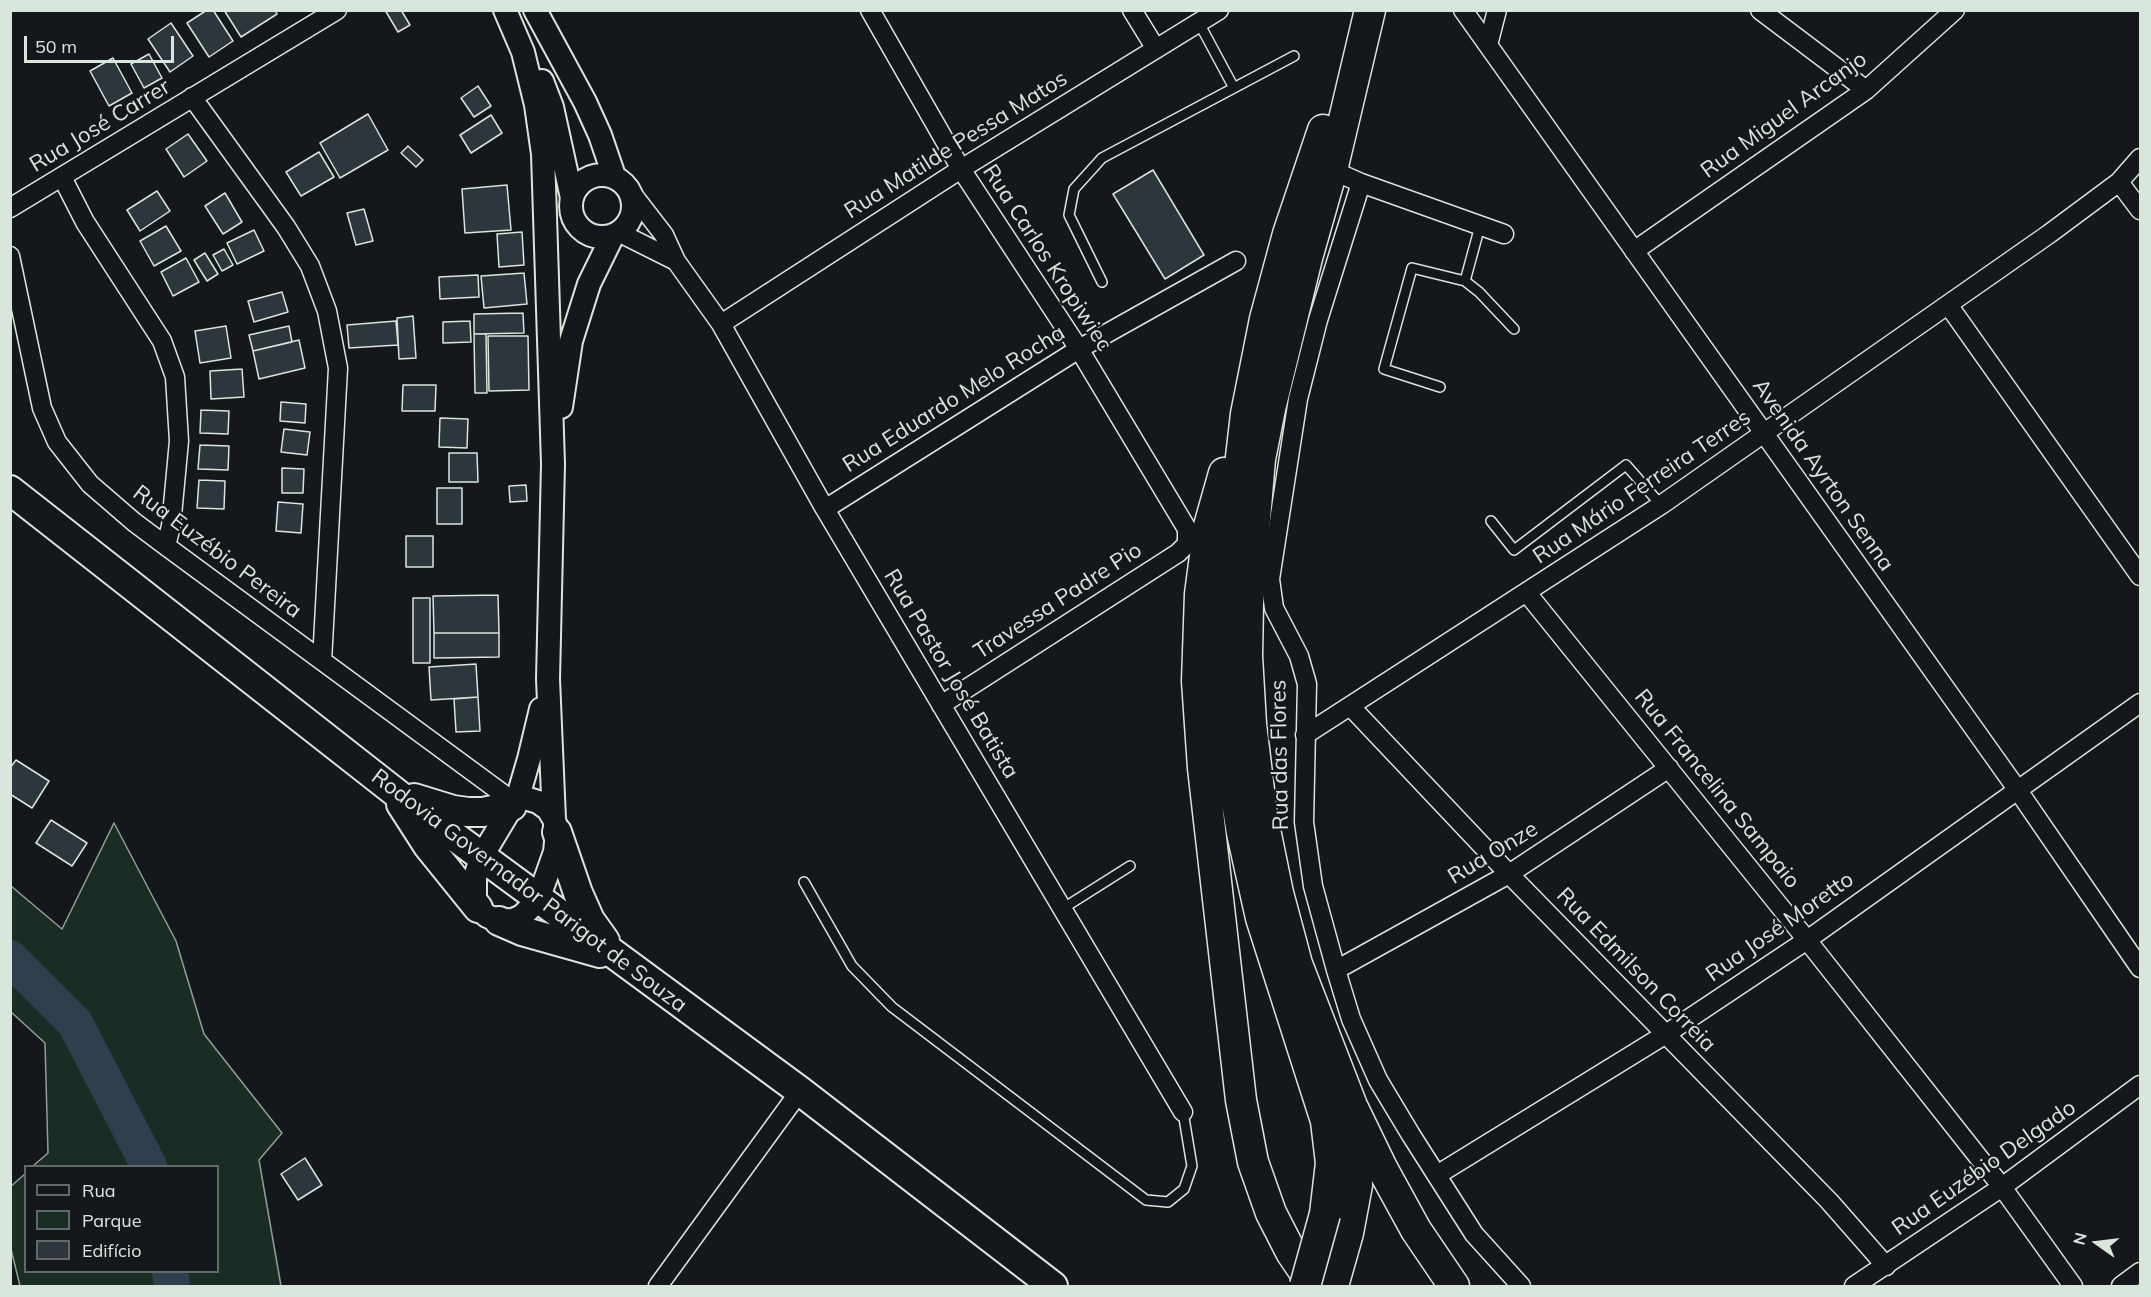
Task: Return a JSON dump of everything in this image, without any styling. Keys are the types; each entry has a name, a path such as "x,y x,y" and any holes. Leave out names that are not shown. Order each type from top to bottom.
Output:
{"highway":[{"path":"1305,1287 1325,1214 1331,1164 1326,1121 1261,918 1242,833 1232,765 1225,655 1229,561 1246,414 1265,319 1288,234 1365,10"},
{"path":"1334,1287 1357,1185 1357,1156 1351,1131 1312,1027 1278,893 1262,815 1251,724 1247,656 1248,603 1260,459 1307,258 1332,170 1370,10"},
{"path":"1246,414 1228,458 1209,526 1200,594 1197,681 1203,768 1241,1100 1253,1162 1271,1213 1291,1252 1314,1287"},
{"path":"1297,964 1348,1095 1382,1168 1416,1230 1454,1287"}],"main road":[{"name":"Rodovia Governador Parigot de Souza","path":"10,490 392,790 800,1091 1053,1287"},
{"path":"392,790 430,804 461,811 483,812 514,803"},
{"path":"392,790 433,853 489,915 522,931 617,957"},
{"path":"556,825 578,893 590,920 617,957"}],"street":[{"name":"Rua José Carrer","path":"10,208 337,10"},
{"path":"505,10 523,52 536,105 543,154 553,464 548,678 556,825 553,860 538,898 522,916 513,920 489,915 475,897 475,877 482,856 514,803 530,759 548,678"},
{"path":"535,10 589,110 620,182 632,199 632,212 627,224 615,234 589,284 571,340 553,464"},
{"name":"Rua Carlos Kropiwiec","path":"870,10 961,169 1079,349 1187,529"},
{"path":"1132,10 1156,49"},
{"name":"Rua Matilde Pessa Matos","path":"721,324 961,169 1220,10"},
{"name":"Avenida Ayrton Senna","path":"1463,10 2017,789 2140,968"},
{"path":"1488,45 1497,10"},
{"path":"1760,10 1866,90"},
{"name":"Rua Miguel Arcanjo","path":"1634,251 1866,90 1955,10"},
{"path":"523,52 540,77 552,107 572,207 579,226 589,234 601,237 615,234"},
{"path":"192,97 286,227 310,267 327,311 338,368 322,660"},
{"name":"Rua Mário Ferreira Terres","path":"1305,735 1660,505 1949,306 2119,182 2140,159"},
{"path":"1332,170 1361,183 1504,234"},
{"path":"546,218 572,207 580,183 596,175 620,182"},
{"path":"62,177 85,222 162,341 175,377 179,441 171,525 166,546"},
{"name":"Rua Pastor José Batista","path":"620,182 664,235 676,261 721,324 825,509 1183,1112"},
{"path":"2119,182 2140,210"},
{"name":"Rua das Flores","path":"1361,183 1318,320 1298,399 1270,579 1274,608 1299,656 1306,684 1304,822 1313,886 1351,1019 1378,1080 1474,1234 1521,1287"},
{"name":"Rua Pastor José Batista","path":"615,234 676,261"},
{"name":"Rua Euzébio Pereira","path":"10,256 42,408 57,442 90,484 134,522 514,803"},
{"name":"Rua Eduardo Melo Rocha","path":"825,509 1079,349 1236,261"},
{"path":"1949,306 2140,576"},
{"name":"Travessa Padre Pio","path":"941,705 1178,553 1187,544 1187,529"},
{"name":"Rua Francelina Sampaio","path":"1527,593 1807,940 2002,1187 2073,1287"},
{"name":"Rua José Moretto","path":"1437,1175 1666,1034 1807,940 2140,703"},
{"name":"Rua Edmilson Correia","path":"1351,707 1509,874 1829,1201 1886,1266"},
{"name":"Rua Onze","path":"1336,970 1509,874 1669,768"},
{"path":"514,803 525,798 538,802 548,809 556,825"},
{"name":"Rua Euzébio Delgado","path":"1854,1287 2002,1187 2140,1085"},
{"path":"658,1287 800,1091"},
{"path":"2121,1287 2140,1272"}],"lane":[{"path":"1199,23 1234,88"},
{"path":"1102,282 1069,214 1074,189 1102,158 1294,56"},
{"path":"1465,281 1480,226"},
{"path":"1440,387 1384,369 1412,268 1465,281 1479,291 1514,329"},
{"path":"1491,521 1514,550 1626,465 1660,505"},
{"path":"1062,909 1130,866"},
{"path":"804,882 852,966 892,1007 1146,1200 1168,1202 1184,1189 1192,1166 1183,1112"}],"green space":[{"path":"114,823 176,941 204,1034 282,1133 259,1160 281,1286 20,1286 11,1249 10,1187 24,1175 24,1273 219,1273 219,1165 34,1165 48,1153 45,1043 11,1012 11,886 62,929"}],"building":[{"path":"207,10 213,10 233,41 209,57 187,23"},
{"path":"224,10 275,10 277,14 241,37"},
{"path":"385,10 401,10 410,25 398,32"},
{"path":"171,23 193,56 170,72 148,39"},
{"path":"149,54 162,78 144,88 131,64"},
{"path":"113,58 132,93 109,106 90,71"},
{"path":"478,86 491,106 474,117 461,98"},
{"path":"368,114 388,150 340,178 320,143"},
{"path":"491,115 502,133 471,153 460,135"},
{"path":"188,134 207,161 184,177 166,149"},
{"path":"408,146 423,160 416,167 401,153"},
{"path":"319,152 334,177 301,196 286,172"},
{"path":"1153,170 1204,255 1165,279 1113,194"},
{"path":"507,185 511,230 465,233 462,189"},
{"path":"157,191 170,211 140,231 127,210"},
{"path":"225,193 242,222 223,234 205,206"},
{"path":"364,209 373,241 356,245 347,213"},
{"path":"166,226 181,251 154,266 140,241"},
{"path":"254,230 264,251 237,264 227,243"},
{"path":"522,232 524,265 499,267 497,234"},
{"path":"224,249 233,265 222,271 213,255"},
{"path":"205,253 218,274 207,281 194,260"},
{"path":"186,258 199,282 173,296 161,272"},
{"path":"524,273 527,304 484,308 481,276"},
{"path":"478,275 479,297 440,299 439,277"},
{"path":"282,292 288,312 254,322 248,301"},
{"path":"523,313 524,333 474,334 474,314"},
{"path":"413,316 416,358 399,359 397,318"},
{"path":"396,321 398,345 349,348 347,325"},
{"path":"470,321 471,342 443,343 443,322"},
{"path":"226,326 231,358 200,363 195,331"},
{"path":"289,326 292,342 253,351 249,335"},
{"path":"474,334 486,334 487,393 475,393"},
{"path":"488,336 528,336 529,390 489,391"},
{"path":"299,340 305,368 259,379 253,351"},
{"path":"242,369 244,397 211,399 210,371"},
{"path":"403,385 436,385 435,411 402,411"},
{"path":"281,402 306,404 305,423 280,421"},
{"path":"201,410 229,411 228,434 200,433"},
{"path":"440,418 468,419 467,448 439,447"},
{"path":"284,429 310,432 307,455 281,452"},
{"path":"200,445 229,446 228,470 198,469"},
{"path":"449,453 477,453 478,482 449,482"},
{"path":"282,468 304,469 303,493 282,493"},
{"path":"199,480 225,481 224,509 197,508"},
{"path":"526,485 527,501 510,502 509,486"},
{"path":"437,488 462,488 462,524 437,524"},
{"path":"278,502 303,504 301,533 276,531"},
{"path":"406,536 433,536 433,567 406,567"},
{"path":"498,595 499,633 434,633 433,596"},
{"path":"413,598 430,598 430,663 413,663"},
{"path":"434,633 499,633 499,657 434,658"},
{"path":"476,664 478,697 431,700 429,667"},
{"path":"478,697 480,731 456,732 454,699"},
{"path":"16,760 49,781 32,808 10,794 10,768"},
{"path":"51,820 87,843 72,866 36,843"},
{"path":"305,1158 322,1185 298,1200 281,1174"}],"waterway":[{"path":"10,958 75,1023 148,1165"},
{"path":"170,1273 172,1286"}]}
